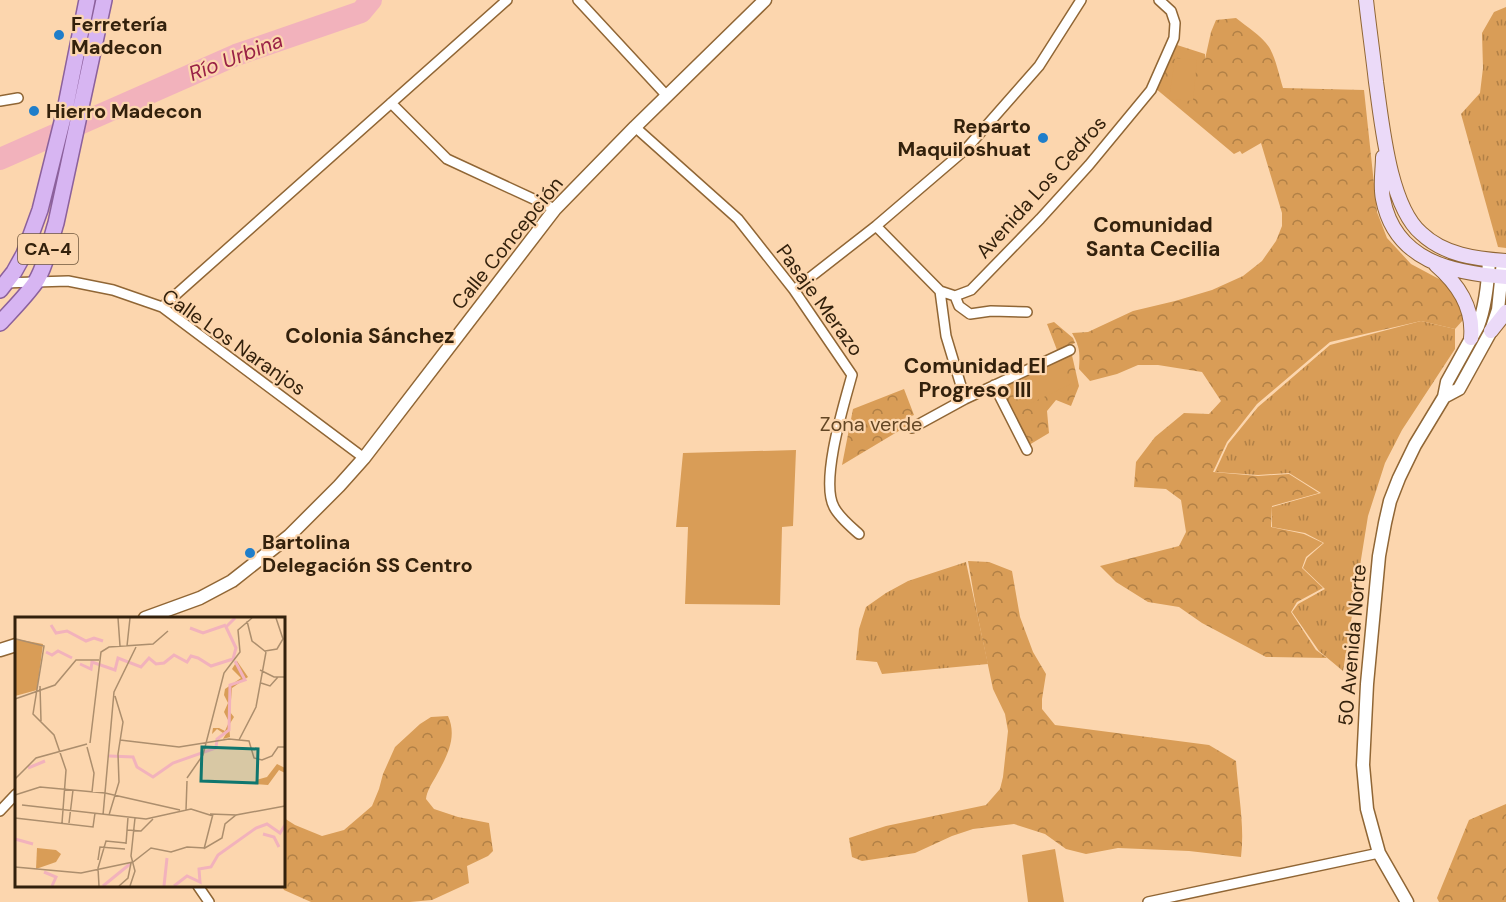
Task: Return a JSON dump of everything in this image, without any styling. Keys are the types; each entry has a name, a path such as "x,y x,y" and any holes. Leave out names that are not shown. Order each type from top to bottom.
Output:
{"main road":[{"name":"CA-4","path":"2,286 14,272 24,254 40,210 65,110 87,0"},
{"name":"CA-4","path":"0,323 36,282 45,258 56,223 104,0"},
{"path":"1366,0 1384,140 1403,209 1420,233 1444,249 1468,257 1500,261"},
{"path":"1384,140 1382,189 1387,215 1410,248 1434,264 1461,271 1499,276"},
{"path":"1434,264 1452,281 1464,298 1470,315 1471,338"},
{"path":"1491,331 1506,312"}],"street":[{"path":"162,307 507,0"},
{"path":"578,0 667,96"},
{"name":"Calle Concepción","path":"148,617 200,598 232,581 289,536 364,458 555,209 765,0"},
{"path":"794,290 876,226 966,149 1039,66 1081,0"},
{"name":"Avenida Los Cedros","path":"955,296 972,290 1040,219 1089,165 1150,90 1174,38 1175,23 1170,11 1159,0"},
{"path":"0,100 18,98"},
{"path":"391,103 447,159 555,209"},
{"name":"Pasaje Merazo","path":"635,128 738,219 794,290 852,375 834,441 830,492 833,506 859,534"},
{"path":"876,226 939,291 955,296 959,306 970,314 991,311 1027,312"},
{"name":"50 Avenida Norte","path":"1444,397 1459,389 1491,331 1497,310 1500,261"},
{"name":"50 Avenida Norte","path":"1407,902 1379,853 1367,809 1363,765 1367,684 1379,556 1390,501 1399,477 1444,397 1447,381 1482,316 1499,276"},
{"name":"Calle Los Naranjos","path":"2,286 68,281 113,290 162,307 364,458"},
{"path":"939,291 946,336 965,399"},
{"path":"912,428 965,399 1070,350"},
{"path":"994,385 1028,450"},
{"path":"0,650 15,645"},
{"path":"0,811 15,796"},
{"path":"1148,902 1379,853"},
{"path":"199,887 209,902"}],"green space":[{"path":"1506,7 1506,248 1498,247 1461,114 1480,93 1483,68 1482,33 1494,12"},
{"path":"1236,18 1269,47 1283,88 1364,90 1377,212 1387,238 1411,264 1454,287 1462,309 1463,320 1455,329 1421,321 1330,342 1257,404 1227,442 1213,472 1258,476 1289,474 1319,493 1272,506 1271,527 1304,534 1323,543 1306,557 1302,568 1323,588 1297,602 1291,612 1316,650 1327,658 1266,657 1202,623 1179,607 1148,602 1116,582 1100,566 1179,546 1186,532 1181,500 1166,489 1134,487 1136,462 1155,437 1184,413 1209,414 1221,401 1202,372 1158,365 1138,365 1117,374 1090,381 1079,369 1079,350 1072,333 1088,332 1133,311 1212,290 1243,276 1262,261 1276,241 1282,226 1282,213 1261,143 1242,154 1240,151 1234,154 1155,88 1177,45 1205,54 1205,59 1216,20"},
{"path":"1175,58 1197,60 1193,101 1169,99"},
{"path":"1421,321 1455,329 1455,349 1402,430 1385,463 1368,516 1343,671 1319,651 1292,612 1298,604 1325,589 1303,568 1307,558 1324,543 1305,533 1272,527 1272,507 1321,493 1289,473 1258,475 1215,472 1228,444 1258,407 1330,345"},
{"path":"1054,322 1073,338 1075,343 1057,350 1047,324"},
{"path":"1071,351 1079,386 1071,406 1056,400 1047,411 1049,433 1029,445 1001,389 1002,386"},
{"path":"1060,363 1071,384 1025,406 1014,385"},
{"name":"Zona verde","path":"904,389 914,415 904,419 907,426 842,465 853,409"},
{"path":"796,450 793,526 782,527 780,605 685,604 688,527 676,527 683,453"},
{"path":"968,561 989,562 1012,571 1020,617 1033,652 1046,674 1042,709 1055,725 1209,745 1236,761 1242,821 1241,857 1189,851 1118,848 1086,854 1066,849 1045,834 1014,824 973,829 915,853 862,861 852,857 849,838 886,826 986,805 1000,789 1008,731 1005,714 993,689"},
{"path":"966,562 988,664 882,674 877,662 856,660 859,629 866,607 908,581"},
{"path":"448,716 452,732 449,748 426,799 434,809 458,817 489,823 493,851 488,856 467,866 469,883 432,900 410,902 311,902 284,890 285,819 322,836 344,830 372,806 395,747 431,717"},
{"path":"1506,804 1506,902 1439,902 1437,898 1469,820"},
{"path":"1055,849 1064,902 1028,902 1022,855"}],"waterway":[{"name":"Río Urbina","path":"0,159 236,55 361,12 371,0"}],"place":[{"name":"Ferretería Madecon","path":"59,35"},
{"name":"Hierro Madecon","path":"34,111"},
{"name":"Reparto Maquiloshuat","path":"1043,138"},
{"name":"Bartolina Delegación SS Centro","path":"250,553"}],"district":[{"name":"Comunidad Santa Cecilia","path":"1153,237"},
{"name":"Colonia Sánchez","path":"370,336"},
{"name":"Comunidad El Progreso III","path":"975,378"}]}
